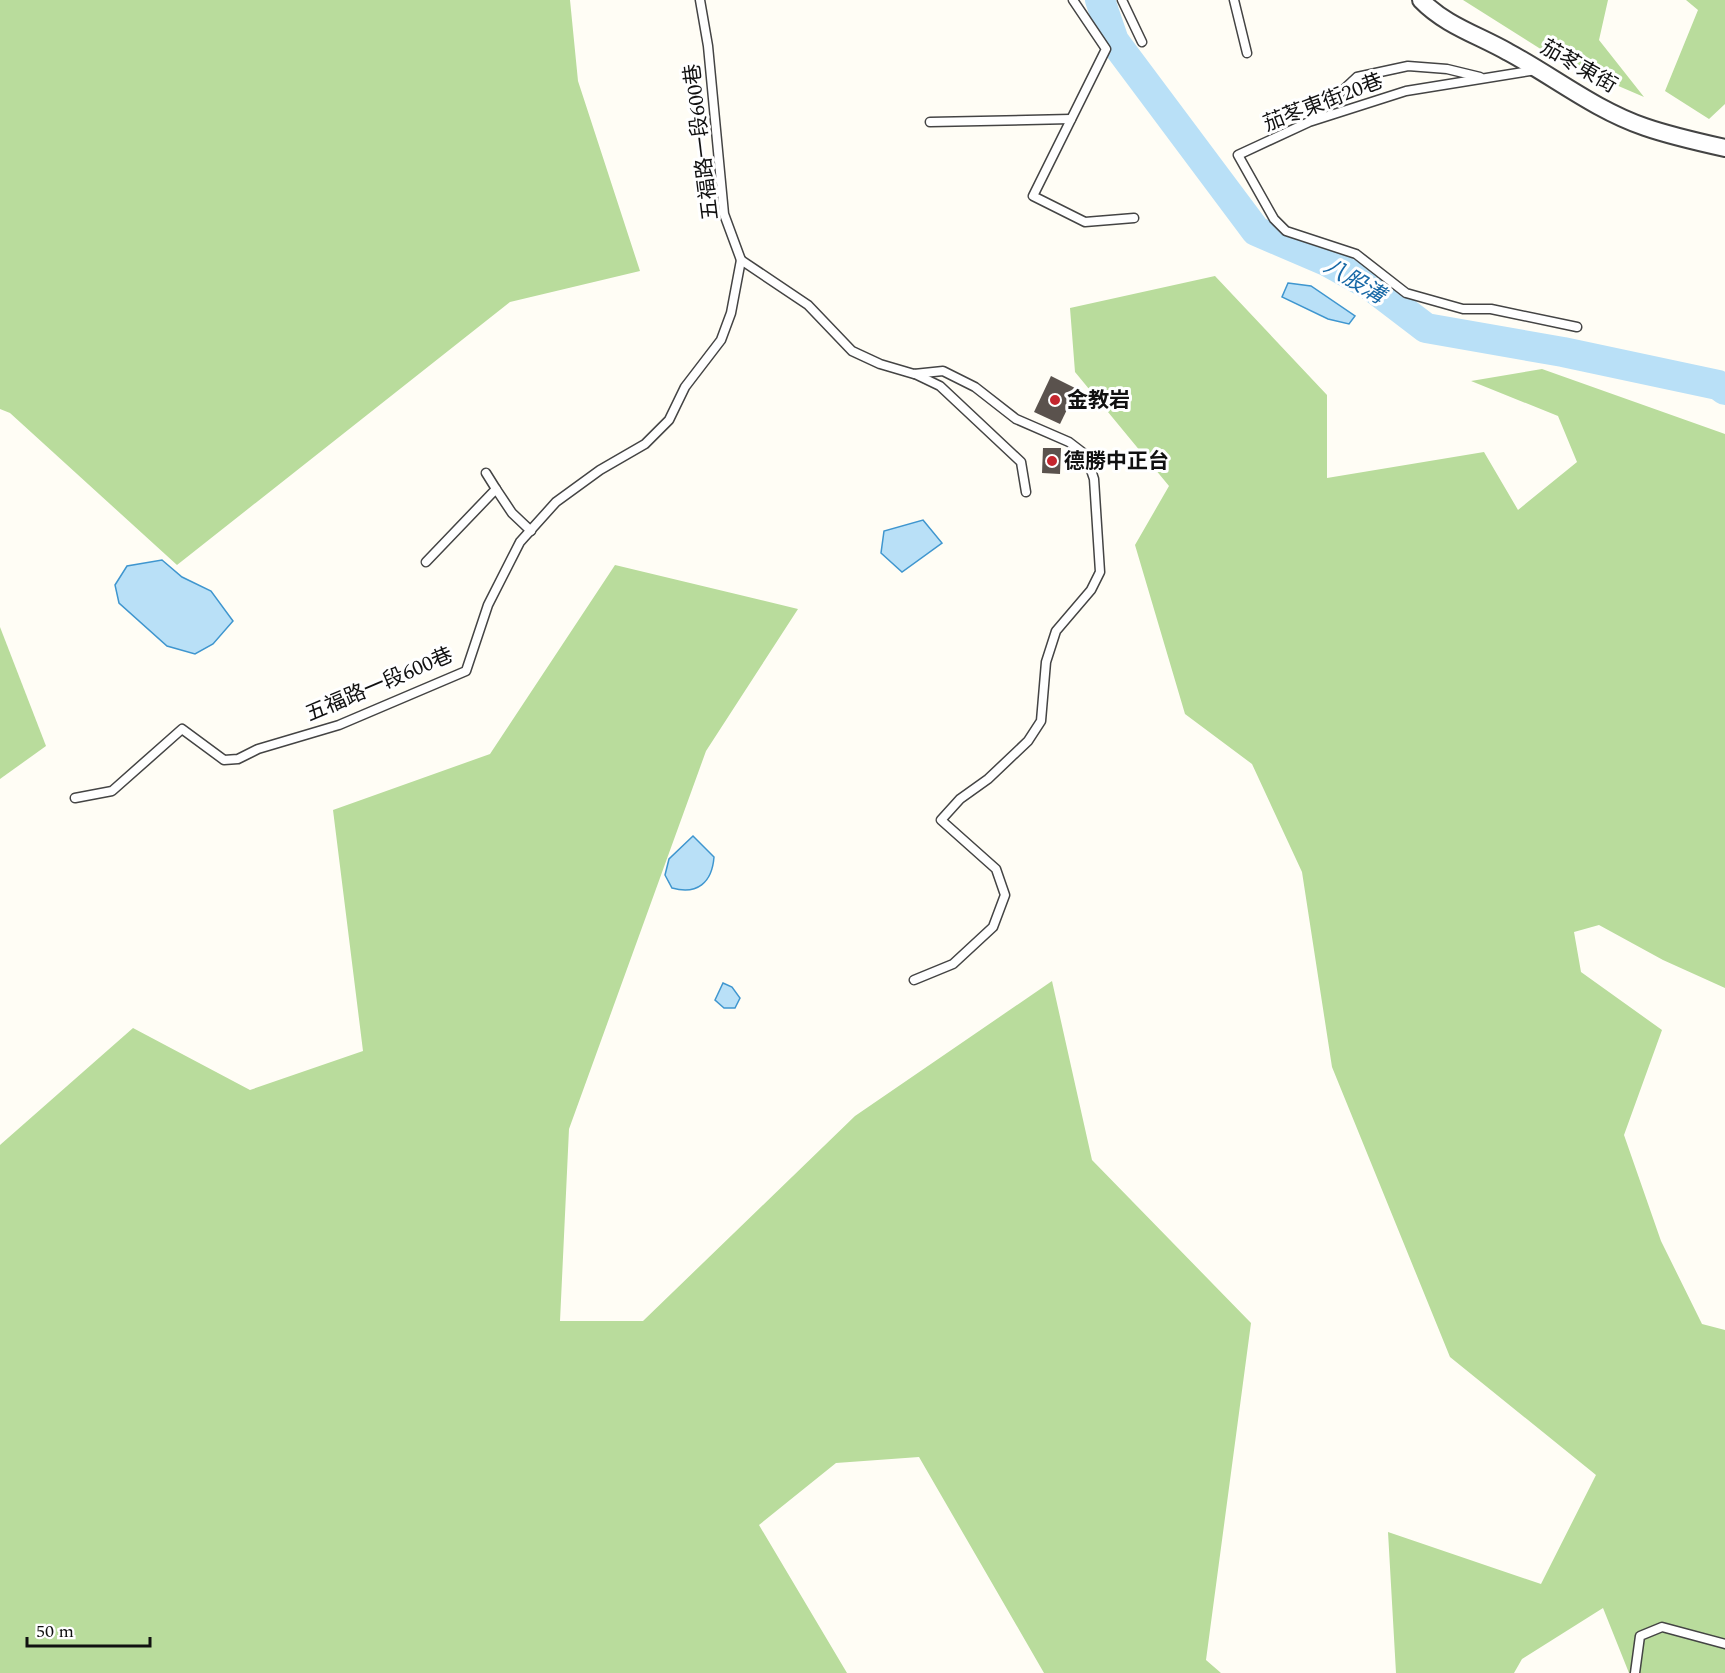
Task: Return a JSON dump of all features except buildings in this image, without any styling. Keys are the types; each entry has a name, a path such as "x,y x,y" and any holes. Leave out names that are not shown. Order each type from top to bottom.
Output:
{"street":[{"name":"茄苳東街","path":"1421,0 1450,24 1484,39 1643,127 1725,148"}],"lane":[{"name":"五福路一段600巷","path":"75,798 112,791 182,729 224,759 238,759 258,748 339,725 466,670 488,605 520,542 556,502 600,470 645,444 669,420 685,387 721,340 731,313 741,260 724,214 708,46 700,0"},
{"path":"1073,0 1106,49 1033,196 1085,222 1134,218"},
{"path":"1122,0 1142,42"},
{"path":"1234,0 1247,54"},
{"path":"1309,122 1357,77 1408,66 1447,69 1486,79"},
{"name":"茄苳東街20巷","path":"1537,70 1406,91 1309,122 1238,155 1274,219 1286,231 1356,254 1406,293 1463,309 1491,309 1577,327"},
{"path":"930,122 1071,119"},
{"path":"741,260 808,305 852,351 940,386 1021,462 1026,492"},
{"path":"914,374 943,371 975,387 1016,419 1069,442 1086,455 1094,479 1100,572 1091,590 1056,632 1046,662 1041,720 1028,741 988,779 960,799 941,820 996,869 1005,895 993,927 953,964 914,980"},
{"path":"486,473 512,513 531,531"},
{"path":"426,562 496,489"},
{"path":"1635,1673 1640,1636 1662,1627 1725,1644"}],"green space":[{"path":"0,0 570,0 578,81 640,271 510,302 177,565 10,413 0,409"},
{"path":"1463,0 1608,0 1599,40 1644,97 1558,60"},
{"path":"1686,0 1725,0 1725,104 1709,119 1665,91 1698,10"},
{"path":"1215,276 1327,395 1327,478 1484,452 1518,510 1577,462 1558,416 1471,381 1542,369 1725,434 1725,988 1663,960 1599,925 1574,932 1581,972 1662,1030 1624,1135 1661,1241 1702,1324 1725,1330 1725,1673 1629,1673 1603,1608 1522,1659 1514,1673 1396,1673 1388,1532 1541,1584 1596,1475 1450,1357 1332,1067 1302,872 1252,764 1185,714 1135,545 1169,486 1075,372 1070,308"},
{"path":"615,565 798,609 706,751 569,1129 560,1321 643,1321 855,1116 1052,981 1092,1160 1251,1323 1206,1660 1221,1673 1044,1673 919,1457 836,1463 759,1525 847,1673 0,1673 0,1145 133,1028 250,1090 363,1051 333,810 490,754"},
{"path":"0,627 46,746 0,779"}],"water":[{"path":"1288,283 1311,286 1355,316 1349,324 1328,319 1282,297"},
{"path":"923,520 942,543 902,572 881,553 884,531"},
{"path":"162,560 182,577 211,591 233,621 213,644 195,654 167,646 119,603 115,585 127,566"},
{"path":"693,836 714,857 710,874 702,885 696,888 681,890 672,888 665,875 669,859"},
{"path":"723,983 732,987 740,998 735,1008 724,1008 715,1000"}],"waterway":[{"name":"八股溝","path":"1100,0 1114,41 1256,231 1326,261 1371,286 1426,328 1563,352 1718,385 1725,390"}],"place":[{"name":"金教岩","path":"1055,400"},
{"name":"德勝中正台","path":"1052,461"}]}
